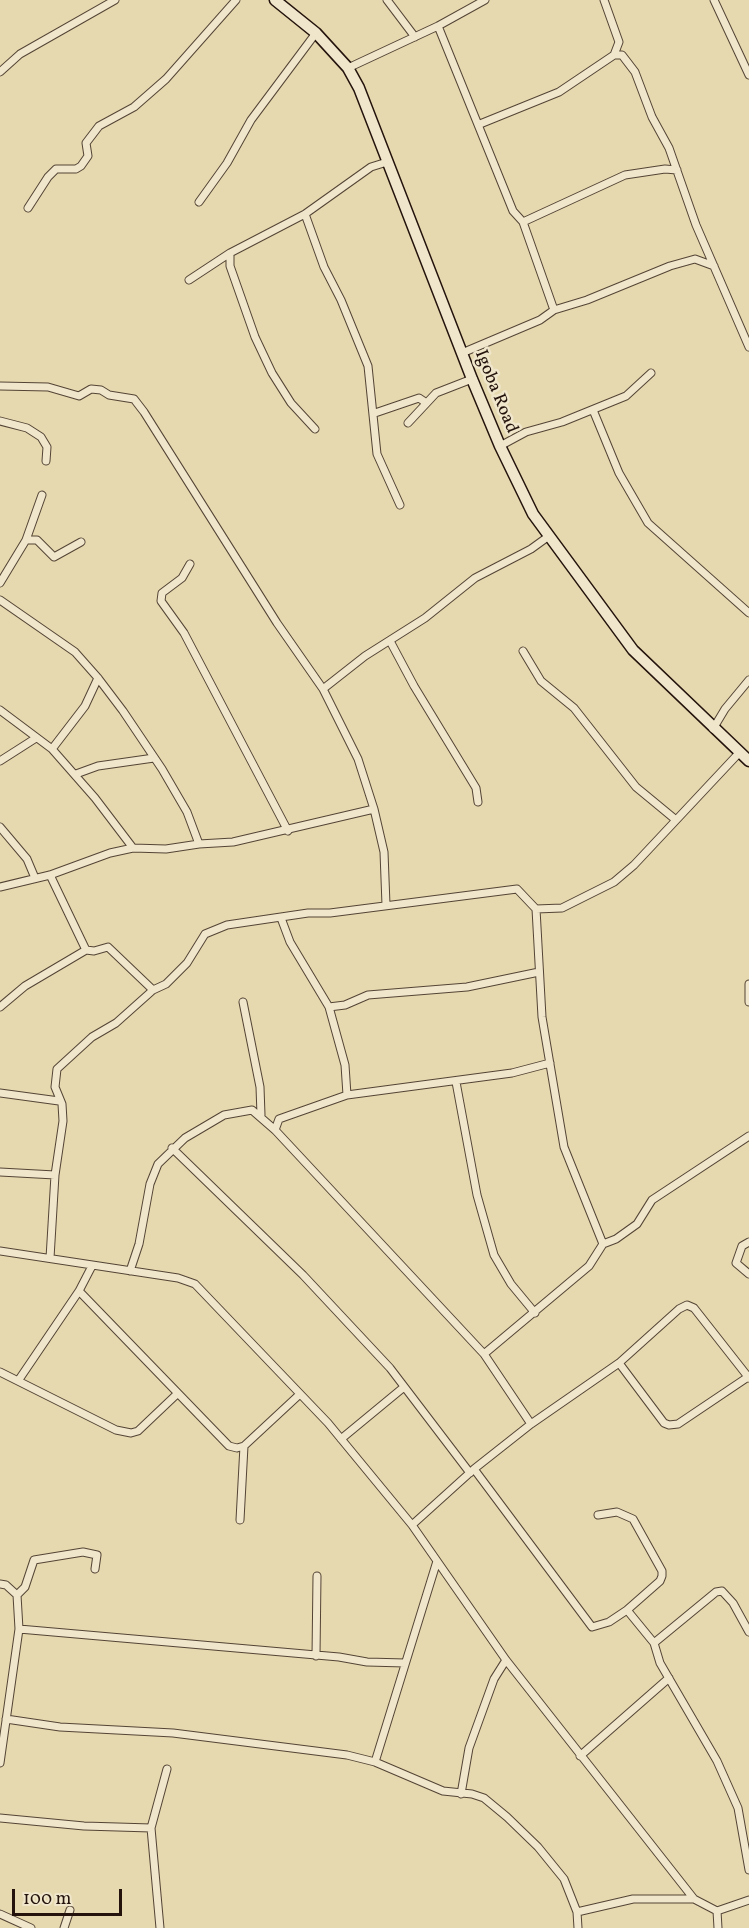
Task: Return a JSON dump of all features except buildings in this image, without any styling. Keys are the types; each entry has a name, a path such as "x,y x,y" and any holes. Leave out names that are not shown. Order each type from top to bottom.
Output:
{"street":[{"path":"99,0 105,8"},
{"path":"0,72 20,54 105,8 115,0"},
{"path":"28,208 48,177 56,169 76,169 81,166 88,156 86,143 99,126 134,106 166,79 236,0"},
{"name":"Igoba Road","path":"275,0 316,33 348,68 375,126 472,379 500,446 533,514 633,650 749,761"},
{"path":"387,0 415,37"},
{"path":"348,68 438,26 485,0"},
{"path":"604,0 619,42 614,56"},
{"path":"714,0 749,75"},
{"path":"438,26 480,124 513,211 524,222 554,310"},
{"path":"199,202 227,163 251,120 316,33"},
{"path":"480,124 559,92 614,56 622,55 635,72 749,347"},
{"path":"189,280 230,253 305,214 371,167 387,162"},
{"path":"524,222 625,175 665,169 677,170"},
{"path":"305,214 324,267 341,300 368,366 375,413 377,454 400,505"},
{"path":"695,259 705,245"},
{"path":"230,253 230,266 280,389 315,429"},
{"path":"462,353 540,320 554,310 587,300 670,266 695,259 716,267"},
{"path":"500,446 526,432 562,423 626,396 651,373"},
{"path":"408,423 418,415 425,402 436,393 472,379"},
{"path":"0,386 48,387 79,396 91,389 134,399 200,498 277,623 323,690 358,759 374,809 384,852 386,905"},
{"path":"375,413 419,398 425,402"},
{"path":"593,410 619,473 648,524 749,613"},
{"path":"0,421 27,428 41,436 46,447 46,461"},
{"path":"0,583 26,540 42,495"},
{"path":"323,690 365,656 390,641 475,578 531,549 549,536"},
{"path":"26,540 37,540 54,557 81,543"},
{"path":"190,564 182,578 162,593 161,601 189,642 288,831"},
{"path":"0,600 75,652 98,678 123,711 187,812 199,844"},
{"path":"390,641 414,686 476,788 478,802"},
{"path":"524,651 541,681 574,708 636,787 676,820"},
{"path":"52,749 85,706 98,678"},
{"path":"714,729 725,709 749,680"},
{"path":"0,710 52,749 76,774 133,848"},
{"path":"0,761 36,738"},
{"path":"536,909 562,908 614,882 634,865 740,753"},
{"path":"76,774 98,766 154,758"},
{"path":"0,887 50,875 110,853 133,848 166,849 233,842 288,831 374,809"},
{"path":"0,827 27,859 35,878"},
{"path":"50,875 86,950"},
{"path":"50,1257 55,1175 63,1121 62,1104 58,1101 56,1087 57,1069 92,1037 116,1023 153,990 166,984 187,963 205,934 227,925 510,888 524,894 536,909 539,991 555,1101 569,1165 603,1244"},
{"path":"281,918 290,942 329,1007 345,1065 348,1095"},
{"path":"0,1007 25,986 86,950 108,947 153,990"},
{"path":"329,1007 345,1005 368,995 467,987 539,972"},
{"path":"749,984 749,1002"},
{"path":"243,1002 260,1087 261,1115"},
{"path":"275,1130 279,1119 348,1095 456,1082 512,1073 550,1063"},
{"path":"456,1082 477,1196 494,1255 511,1284 534,1312"},
{"path":"44,1100 56,1087"},
{"path":"0,1093 58,1101"},
{"path":"130,1271 139,1244 150,1184 158,1164 185,1137 224,1115 244,1110 261,1115 484,1354 531,1424"},
{"path":"484,1354 589,1266 603,1244 616,1239 638,1224 652,1200 749,1136"},
{"path":"172,1148 303,1275 404,1387 472,1471 591,1627 609,1622 627,1610 660,1581 662,1571 633,1519 617,1512 598,1515"},
{"path":"0,1172 55,1175"},
{"path":"749,1242 742,1246 736,1263 749,1274"},
{"path":"0,1251 178,1278 195,1284 341,1439 412,1525 506,1659 579,1756 694,1899 717,1911 749,1900"},
{"path":"18,1381 79,1291 92,1266"},
{"path":"79,1291 229,1446 237,1448 244,1446 300,1394"},
{"path":"412,1525 472,1471 531,1424 619,1363 679,1309 687,1305 694,1308 748,1377 678,1424 669,1425 664,1423 619,1363"},
{"path":"0,1372 116,1430 131,1433 138,1431 177,1394"},
{"path":"341,1439 404,1387"},
{"path":"240,1520 244,1446"},
{"path":"17,1595 25,1587 34,1560 83,1552 97,1555 95,1569"},
{"path":"375,1762 437,1561"},
{"path":"316,1656 317,1576"},
{"path":"0,1584 6,1585 17,1595 19,1629 0,1763"},
{"path":"654,1643 716,1592 722,1591 747,1623 749,1632"},
{"path":"627,1610 654,1643 660,1663 717,1761 738,1808 749,1870"},
{"path":"19,1629 368,1662 405,1663"},
{"path":"461,1794 469,1748 495,1679 506,1659"},
{"path":"579,1756 669,1678"},
{"path":"6,1719 60,1727 121,1729 208,1737 347,1755 375,1762 442,1791 472,1794 484,1798 538,1847 564,1879 577,1912 578,1928"},
{"path":"160,1928 151,1828 167,1769"},
{"path":"0,1818 84,1826 151,1828"},
{"path":"577,1912 633,1899 694,1899"},
{"path":"64,1928 70,1911"},
{"path":"717,1911 718,1928"},
{"path":"0,1914 31,1928"}]}
